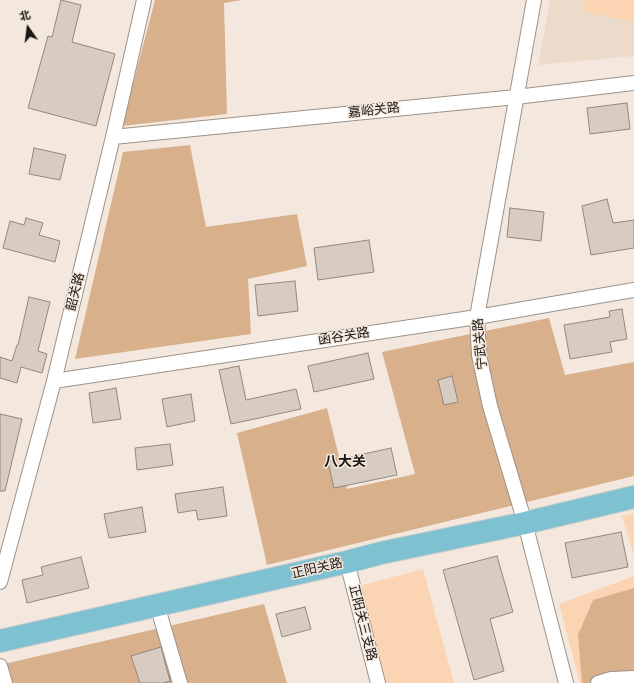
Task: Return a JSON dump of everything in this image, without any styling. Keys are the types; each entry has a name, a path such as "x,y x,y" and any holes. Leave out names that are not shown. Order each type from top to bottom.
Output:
{"main road":[{"name":"正阳关路","path":"0,641 381,553 525,523 634,497"}],"street":[{"name":"韶关路","path":"0,582 54,381 113,137 144,0"},
{"name":"宁武关路","path":"534,0 477,317 479,355 490,406 525,523 566,683"},
{"name":"嘉峪关路","path":"113,137 516,97 634,83"},
{"name":"函谷关路","path":"54,381 477,317 634,290"},
{"name":"正阳关三支路","path":"347,562 378,683"},
{"path":"157,605 180,683"},
{"path":"0,666 5,683"},
{"path":"598,683 611,679 634,678"}],"shaded area":[{"path":"155,0 242,0 224,3 227,114 122,126"},
{"path":"550,0 634,0 634,56 538,65"},
{"path":"585,0 634,0 634,22 583,12"},
{"path":"190,145 206,227 297,214 307,266 248,279 251,334 75,359 123,152"},
{"path":"549,318 565,375 634,362 634,476 267,565 237,433 327,408 347,489 415,474 382,352"},
{"path":"634,513 634,556 622,516"},
{"path":"423,569 454,683 374,683 348,589"},
{"path":"634,576 634,683 580,683 559,604"},
{"path":"634,588 634,683 582,683 578,635 593,600"},
{"path":"264,604 287,683 0,683 4,664"}],"building":[{"path":"61,0 81,5 72,42 115,54 96,126 28,108 48,36 52,37"},
{"path":"627,103 630,129 590,134 587,108"},
{"path":"34,148 66,155 60,180 29,174"},
{"path":"607,199 613,223 634,220 634,248 591,255 582,206"},
{"path":"510,208 544,212 541,241 507,237"},
{"path":"26,218 43,223 39,235 60,241 55,262 3,248 10,221 24,225"},
{"path":"369,240 374,272 318,280 314,248"},
{"path":"295,281 298,311 258,316 255,285"},
{"path":"29,297 50,302 38,351 47,354 42,373 21,367 17,383 0,378 0,357 12,361 18,345"},
{"path":"622,309 627,339 610,342 612,352 570,359 564,325 610,317 609,311"},
{"path":"368,353 374,379 314,392 308,366"},
{"path":"239,366 246,400 296,389 301,409 231,424 219,370"},
{"path":"452,376 458,402 444,405 438,380"},
{"path":"116,388 121,419 93,423 89,393"},
{"path":"191,394 195,421 167,427 162,399"},
{"path":"0,414 22,419 5,491 0,491"},
{"path":"170,444 173,465 137,470 135,448"},
{"path":"391,448 397,475 334,488 328,462"},
{"path":"223,487 227,516 198,520 196,510 178,513 175,494"},
{"path":"142,507 146,532 109,538 104,514"},
{"path":"621,532 628,567 572,578 565,543"},
{"path":"497,556 513,612 490,619 504,671 474,680 443,570"},
{"path":"81,557 89,588 27,603 22,580 43,575 41,567"},
{"path":"305,607 311,629 282,637 276,614"},
{"path":"161,647 170,681 163,683 140,683 131,656"}],"district":[{"name":"八大关","path":"345,462"}]}
